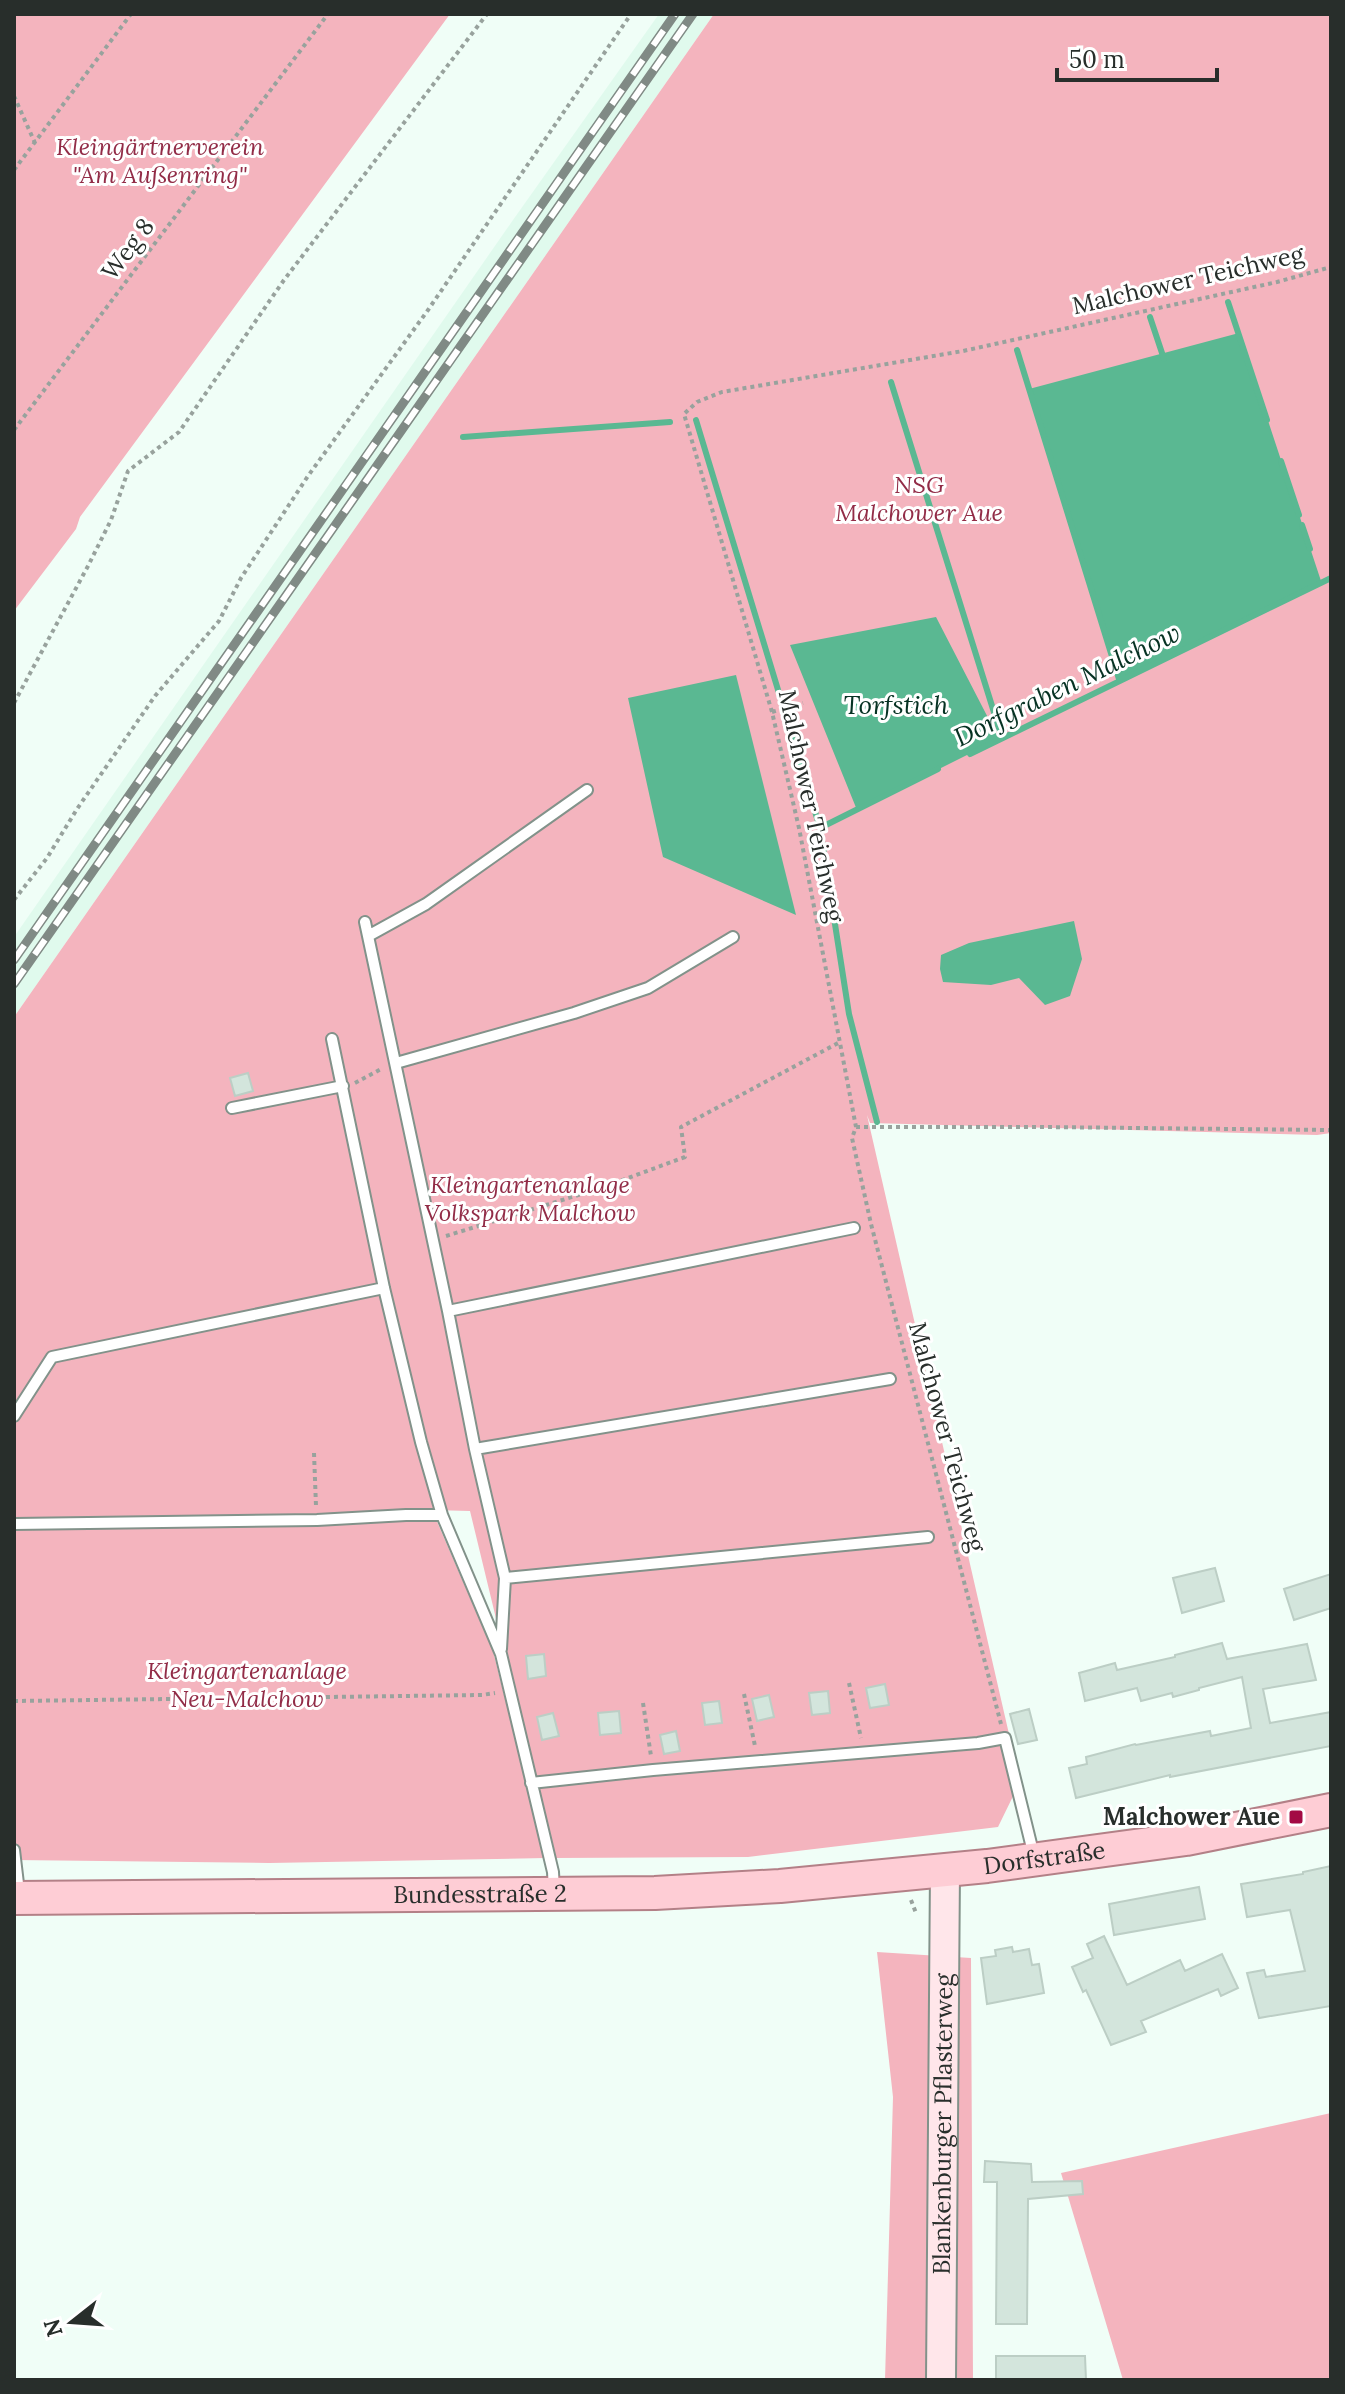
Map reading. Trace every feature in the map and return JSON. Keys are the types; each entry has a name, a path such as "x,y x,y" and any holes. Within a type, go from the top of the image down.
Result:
{"main road":[{"name":"Dorfstraße","path":"945,1870 1186,1839 1331,1810"},
{"name":"Bundesstraße 2","path":"16,1898 655,1893 764,1887 945,1870"},
{"name":"Blankenburger Pflasterweg","path":"941,2380 945,1870"}],"lane":[{"path":"368,936 426,904 587,790"},
{"path":"365,922 475,1449 505,1578 501,1654"},
{"path":"396,1063 574,1013 648,988 733,937"},
{"path":"332,1039 384,1288 421,1442 442,1515 501,1654 553,1872 555,1894"},
{"path":"232,1108 343,1086"},
{"path":"448,1311 854,1228"},
{"path":"14,1416 52,1357 384,1288"},
{"path":"475,1449 890,1379"},
{"path":"14,1524 442,1515"},
{"path":"505,1578 928,1537"},
{"path":"531,1783 978,1743 1005,1738 1034,1859"},
{"path":"14,1850 19,1880 16,1898"}],"path":[{"path":"14,170 131,14"},
{"name":"Weg 8","path":"14,430 328,14"},
{"path":"14,703 111,520 128,471 179,432 284,280 487,14"},
{"path":"14,900 47,858 155,696 219,621 241,578 308,476 428,310 631,14"},
{"path":"14,96 35,143"},
{"name":"Malchower Teichweg","path":"1005,1738 871,1224 852,1138 856,1127 799,828 772,712 684,414 697,402 722,392 963,351 1277,282 1331,267"},
{"path":"772,712 803,703"},
{"path":"432,1240 601,1188 685,1157 681,1127 840,1042"},
{"path":"343,1086 396,1063"},
{"path":"856,1127 1331,1130"},
{"path":"314,1453 317,1520"},
{"path":"849,1683 864,1752"},
{"path":"14,1701 482,1695 509,1690"},
{"path":"744,1694 758,1762"},
{"path":"643,1703 653,1770"}],"shaded area":[{"path":"659,14 714,14 14,1017 14,937"}],"green space":[{"name":"Kleingärtnerverein \"Am Außenring\"","path":"14,14 450,14 14,611"},
{"path":"714,14 1331,14 1331,1133 870,1123 867,1115 1020,1782 998,1827 748,1857 554,1858 470,1511 432,1510 493,1651 545,1858 269,1863 14,1860 14,1017"},
{"path":"877,1952 971,1958 973,2380 885,2380 893,2097"},
{"path":"1331,2113 1331,2380 1123,2380 1061,2173"}],"water":[{"path":"1239,333 1321,581 1120,682 1029,389"},
{"name":"Torfstich","path":"936,617 999,739 857,810 790,645"},
{"path":"736,675 796,915 663,857 628,698"},
{"path":"1074,921 1082,959 1070,996 1045,1005 1019,978 991,985 943,982 941,955 969,943"}],"building":[{"path":"248,1073 253,1091 235,1096 230,1078"},
{"path":"1215,1568 1224,1601 1182,1613 1173,1578"},
{"path":"1331,1574 1331,1608 1294,1620 1284,1589"},
{"path":"1222,1643 1227,1659 1307,1644 1316,1680 1263,1689 1270,1723 1331,1712 1331,1746 1170,1775 1076,1798 1069,1768 1087,1764 1086,1757 1135,1744 1210,1731 1211,1736 1251,1728 1242,1677 1173,1697 1172,1693 1141,1701 1137,1688 1085,1701 1079,1673 1115,1663 1117,1670"},
{"path":"544,1654 546,1676 528,1679 526,1656"},
{"path":"885,1684 889,1705 870,1708 866,1688"},
{"path":"828,1691 830,1713 812,1715 809,1693"},
{"path":"769,1695 774,1717 757,1721 752,1699"},
{"path":"719,1701 722,1723 705,1725 702,1703"},
{"path":"1029,1709 1037,1740 1018,1744 1010,1714"},
{"path":"619,1711 621,1733 600,1735 598,1713"},
{"path":"553,1713 559,1736 542,1740 537,1717"},
{"path":"676,1731 680,1751 664,1754 660,1735"},
{"path":"1331,1866 1331,2006 1259,2018 1247,1973 1264,1970 1266,1977 1305,1971 1290,1910 1247,1917 1241,1884"},
{"path":"1199,1887 1205,1919 1114,1935 1109,1904"},
{"path":"1104,1936 1127,1985 1180,1960 1185,1971 1222,1954 1238,1988 1221,1996 1218,1989 1141,2021 1146,2032 1111,2045 1072,1967 1093,1958 1087,1944"},
{"path":"1012,1947 1013,1952 1029,1949 1032,1965 1039,1964 1044,1993 987,2004 981,1958 996,1956 995,1950"},
{"path":"985,2161 1031,2164 1032,2182 1082,2181 1083,2194 1028,2199 1027,2324 996,2324 997,2182 984,2182"},
{"path":"996,2356 1085,2356 1086,2380 996,2380"}],"waterway":[{"path":"1228,302 1267,420"},
{"path":"1150,317 1164,359"},
{"path":"1017,350 1119,679"},
{"path":"891,382 1002,738"},
{"path":"696,420 820,828 849,1014 877,1122"},
{"name":"Dorfgraben Malchow","path":"463,437 670,422"},
{"path":"1281,461 1299,515"},
{"path":"1302,525 1310,549"},
{"name":"Dorfgraben Malchow","path":"970,754 1331,578"},
{"name":"Dorfgraben Malchow","path":"820,828 938,769"}],"railway":[{"path":"14,960 675,14"},
{"path":"14,984 693,14"}],"place":[{"name":"Malchower Aue","path":"1296,1817"}],"park label":[{"name":"NSG Malchower Aue","path":"919,499"},
{"name":"Kleingartenanlage Volkspark Malchow","path":"530,1199"},
{"name":"Kleingartenanlage Neu-Malchow","path":"247,1685"}]}
